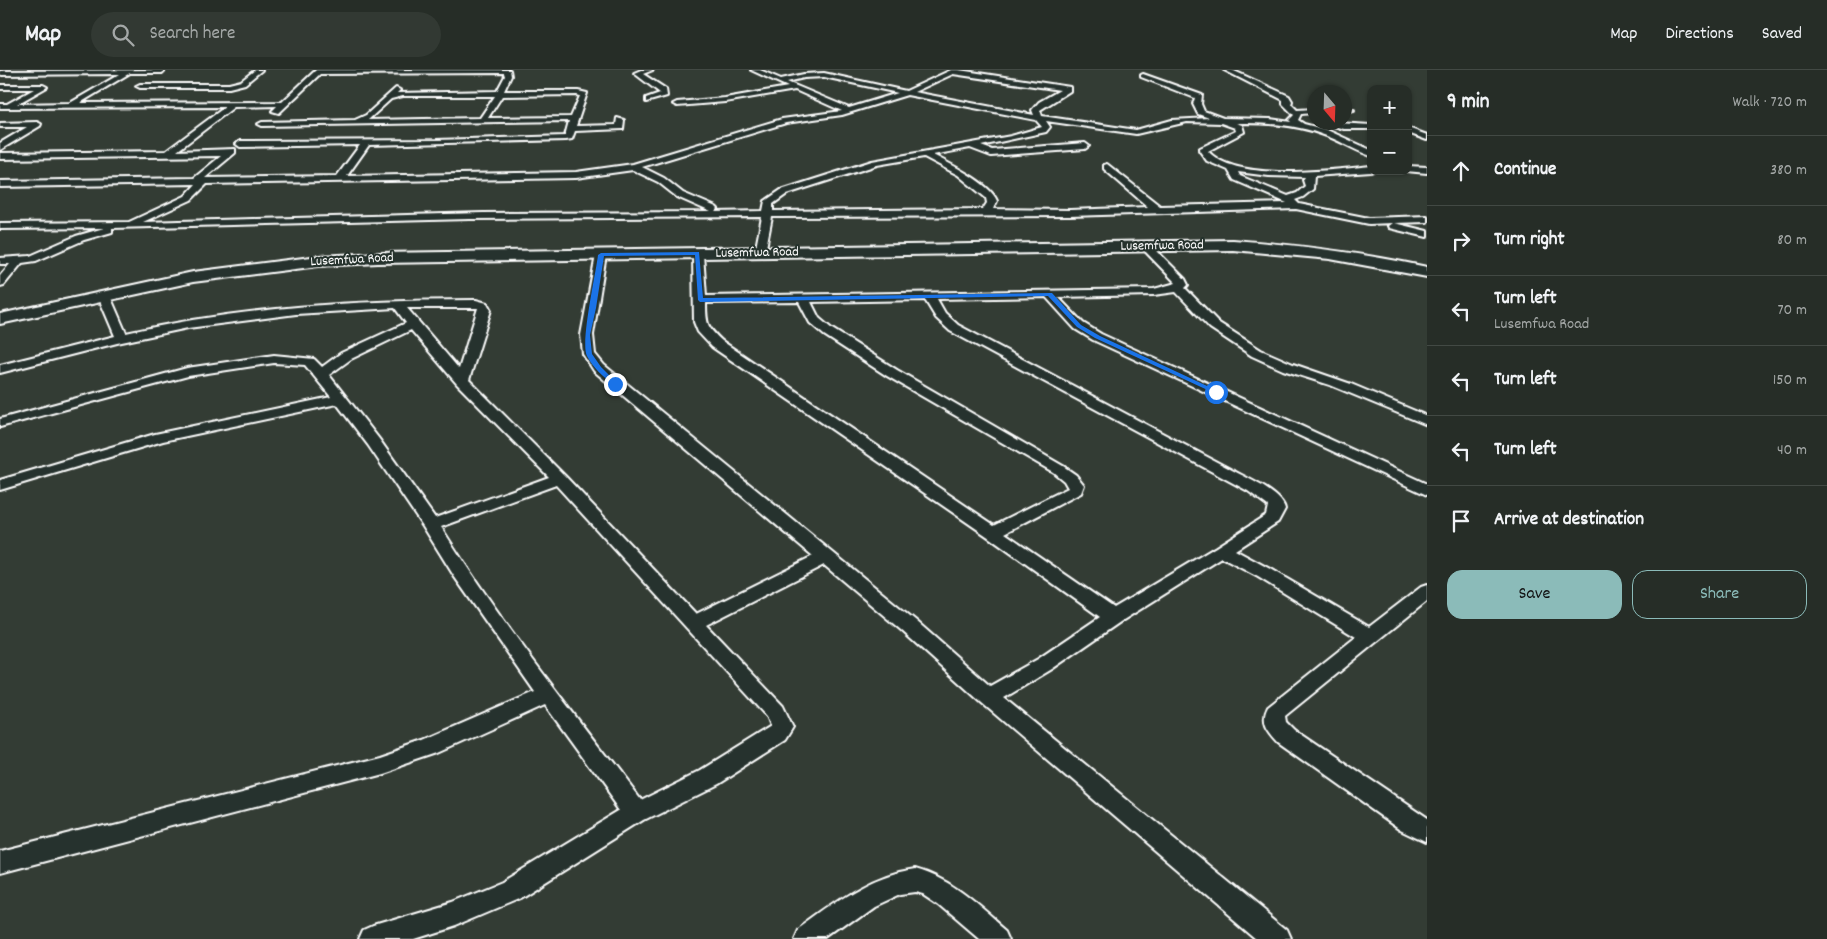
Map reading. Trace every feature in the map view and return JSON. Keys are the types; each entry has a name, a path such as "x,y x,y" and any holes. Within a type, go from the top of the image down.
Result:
{"street":[{"path":"163,70 137,88 229,86 243,83 259,70"},
{"path":"0,72 163,70"},
{"path":"649,100 664,94 663,91 637,73 650,70"},
{"path":"754,70 849,111"},
{"path":"796,70 1039,118 1136,132 1172,122 1201,119 1261,120 1301,126 1335,137 1367,151"},
{"path":"782,81 822,74 832,70"},
{"path":"1228,70 1286,98 1287,104 1297,114 1307,118"},
{"path":"71,106 130,71"},
{"path":"0,261 20,260 44,255 80,238 128,224 180,203 188,198 200,181 229,153 319,71 506,71 507,80 496,101 482,121"},
{"path":"0,184 576,175 634,167 785,121 849,111 907,93 954,71 1068,89 1042,104 1036,110 1046,127 1043,130 875,163 784,192 768,203 767,225 760,253"},
{"path":"352,123 369,117 414,72"},
{"path":"1144,76 1199,97 1197,104 1201,112 1240,127 1240,132 1203,150 1206,156 1231,168 1260,172 1311,174 1367,169"},
{"path":"0,87 43,87 4,106"},
{"path":"677,104 725,100 796,88"},
{"path":"240,144 566,138 569,137 584,95 391,94"},
{"path":"107,105 122,97"},
{"path":"168,154 233,104"},
{"path":"4,106 282,104"},
{"path":"1301,126 1292,120 1297,114 1307,113"},
{"path":"257,129 352,123 574,119"},
{"path":"571,129 616,128 620,127 620,120"},
{"path":"0,125 37,124 0,147"},
{"path":"1352,127 1367,128"},
{"path":"1412,132 1427,138"},
{"path":"339,180 366,143"},
{"path":"970,145 991,153 1085,146"},
{"path":"0,156 229,153"},
{"path":"925,154 961,173 987,193 993,202 986,212"},
{"path":"634,167 661,180 680,195 722,213"},
{"path":"1107,167 1157,210"},
{"path":"1231,168 1238,178 1249,185 1292,203 1427,234"},
{"path":"1412,169 1427,170"},
{"path":"1412,170 1427,174"},
{"path":"0,226 210,224 722,213 986,212 1070,214 1292,203 1310,187 1308,180 1311,174"},
{"path":"1368,221 1427,219"},
{"name":"Lusemfwa Road","path":"0,319 193,277 318,261 378,258 1233,245 1286,249 1348,257 1427,272"},
{"path":"1147,246 1181,281 1182,284 1179,288"},
{"path":"698,254 700,322 702,329 717,344 993,532 1113,617"},
{"path":"601,255 594,308 587,335 589,354 599,368 908,625 989,697 1278,939"},
{"path":"0,283 20,260"},
{"path":"700,300 1154,292 1179,288"},
{"path":"1179,288 1189,302 1207,320 1232,340 1250,350 1289,367 1334,381 1427,421"},
{"path":"1050,294 1079,326 1098,337 1427,490"},
{"path":"104,296 122,337"},
{"path":"929,296 940,315 954,328 1225,472 1254,488 1276,504 1272,518 1222,551 1113,617 1045,664 989,697"},
{"path":"802,298 814,320 828,332 892,373 1058,469 1076,485 1075,490 1066,496 993,532"},
{"path":"373,939 454,914 511,890 636,813 708,777 777,734 782,727 776,712 559,479 462,381 412,325 398,304"},
{"path":"0,369 122,337 187,324 269,312 398,304 476,304 484,306 485,310 462,381"},
{"path":"321,374 346,356 412,325"},
{"path":"0,423 187,372 274,359 310,362 374,442 431,525 460,572 636,813"},
{"path":"0,485 160,437 340,399"},
{"path":"431,525 559,479"},
{"path":"1222,551 1264,573 1369,636"},
{"path":"693,623 825,557"},
{"path":"1427,591 1275,713 1275,725 1302,747 1410,823 1427,832"},
{"path":"0,862 380,764 432,747 548,695"},
{"path":"807,939 874,892 904,882 927,883 962,908 998,939"}],"route":[{"path":"615,384 599,368 589,354 587,335 594,308 601,255 698,254 700,300 1050,294 1079,326 1131,353 1216,392"}]}
